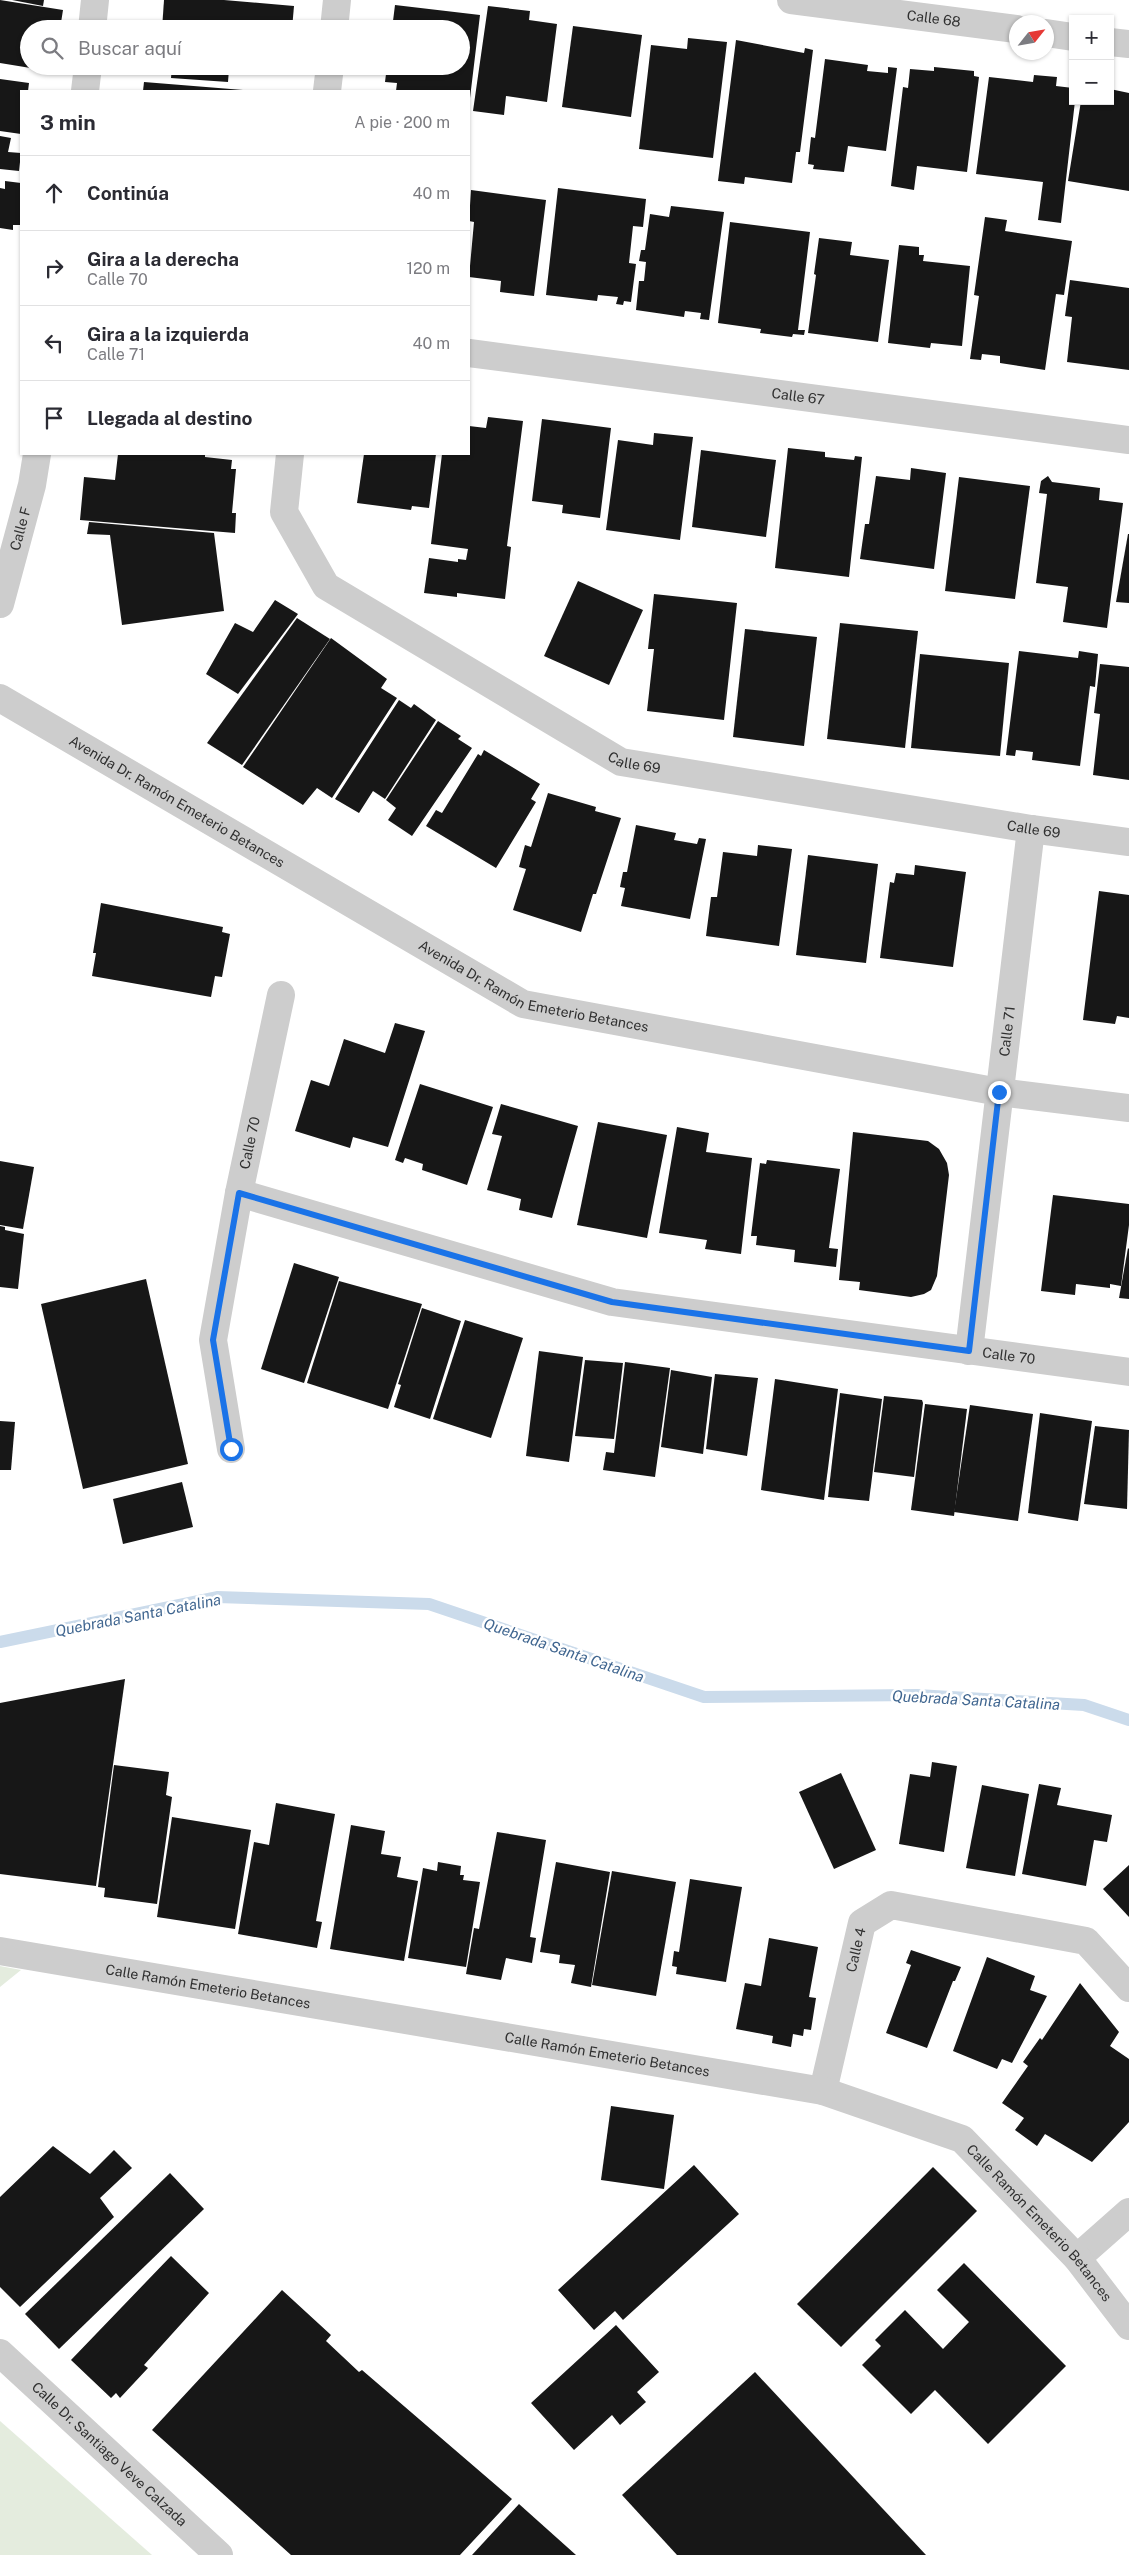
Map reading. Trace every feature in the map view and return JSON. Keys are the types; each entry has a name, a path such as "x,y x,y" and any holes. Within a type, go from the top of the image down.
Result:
{"street":[{"path":"93,20 95,0"},
{"path":"335,20 337,0"},
{"name":"Calle 68","path":"791,0 1009,29"},
{"path":"1054,34 1069,36"},
{"path":"1114,42 1129,44"},
{"path":"85,90 87,75"},
{"path":"327,90 329,75"},
{"name":"Calle 67","path":"470,353 1129,440"},
{"name":"Calle F","path":"0,604 32,486 37,455"},
{"name":"Calle 69","path":"290,455 284,512 326,586 621,762 1031,829 1129,842"},
{"name":"Avenida Dr. Ramón Emeterio Betances","path":"0,698 523,1004 999,1092 1129,1108"},
{"name":"Calle 71","path":"969,1351 1031,829"},
{"name":"Calle 70","path":"280,995 239,1193 612,1302 1129,1372"},
{"path":"231,1449 213,1340 239,1193"},
{"name":"Calle 4","path":"823,2091 862,1923 891,1905 1086,1941 1129,1988"},
{"name":"Calle Ramón Emeterio Betances","path":"0,1951 823,2091 962,2139 1077,2258 1129,2326"},
{"path":"1077,2258 1129,2212"},
{"name":"Calle Dr. Santiago Veve Calzada","path":"0,2353 219,2555"}],"shaded area":[{"path":"0,1966 21,1970 0,1987"},
{"path":"0,2421 152,2555 0,2555"}],"building":[{"path":"0,0 63,10 61,20 20,20 20,66 0,63"},
{"path":"12,0 44,0 43,6"},
{"path":"164,0 224,0 294,6 293,20 163,20"},
{"path":"395,5 480,15 470,98 470,90 396,90 397,83 385,82 386,75 470,75 470,20 393,20"},
{"path":"488,6 530,11 529,20 557,24 547,102 506,96 504,115 473,111"},
{"path":"573,26 642,35 631,117 562,107"},
{"path":"688,38 727,42 713,158 639,149 651,45 687,49"},
{"path":"736,40 804,53 805,48 813,50 800,152 796,152 792,183 745,177 744,184 718,181"},
{"path":"825,59 868,65 867,71 888,73 888,67 897,68 886,151 848,146 844,172 813,169 814,165 808,164 811,137 815,138"},
{"path":"934,67 974,71 974,76 979,77 967,172 917,166 914,190 891,186 903,87 908,88 910,69 934,71"},
{"path":"171,75 229,75 228,82 171,78"},
{"path":"1034,75 1057,77 1056,86 1069,88 1069,105 1075,105 1061,223 1038,220 1043,182 976,174 989,77 1033,82"},
{"path":"0,79 29,83 28,90 20,90 20,134 0,131"},
{"path":"144,82 243,90 143,90"},
{"path":"1114,90 1129,93 1129,191 1068,181 1080,105 1114,105"},
{"path":"0,136 11,138 8,152 20,153 20,162 19,171 0,169"},
{"path":"5,181 20,183 20,225 13,225 13,230 0,228 0,188 5,189"},
{"path":"558,188 646,199 643,227 633,226 629,263 636,264 631,302 624,301 623,305 616,304 618,297 598,295 597,301 546,295"},
{"path":"471,190 546,200 534,296 500,292 501,281 470,277 474,222 470,221"},
{"path":"671,206 724,212 709,320 700,319 701,313 685,311 684,317 636,310 639,281 644,281 646,262 639,261 641,250 645,250 650,214 669,217"},
{"path":"985,217 1007,220 1005,231 1072,241 1064,295 1056,294 1045,370 1000,363 1000,356 982,354 981,360 970,359 979,296 974,295"},
{"path":"730,222 810,232 798,330 805,330 804,335 793,334 792,337 760,333 761,329 718,323"},
{"path":"819,238 852,242 850,255 889,260 878,342 808,333"},
{"path":"899,245 919,247 919,255 924,255 923,261 970,266 962,346 931,343 930,348 888,343"},
{"path":"1070,280 1129,288 1129,370 1067,362 1072,317 1065,316"},
{"path":"488,417 523,421 507,546 511,547 505,599 457,593 457,597 424,593 429,558 458,562 458,559 466,560 468,549 431,544 442,455 470,455 470,426 486,428"},
{"path":"542,419 611,428 600,518 562,513 563,505 532,501"},
{"path":"654,433 693,437 680,540 606,530 618,440 653,445"},
{"path":"788,448 825,452 825,457 854,460 855,456 862,457 849,577 775,568"},
{"path":"701,450 776,460 766,537 692,527"},
{"path":"118,455 205,455 205,457 232,460 231,469 236,469 232,513 236,513 235,533 80,520 84,477 115,480"},
{"path":"364,455 436,455 429,508 412,506 411,510 357,503"},
{"path":"911,468 946,473 934,569 860,559 865,524 869,524 876,476 910,480"},
{"path":"1048,476 1052,482 1100,488 1099,500 1123,503 1107,628 1063,622 1068,587 1036,583 1047,494 1039,493 1041,481"},
{"path":"959,477 1030,486 1015,599 945,591"},
{"path":"89,522 214,533 224,611 122,625 110,535 87,534"},
{"path":"1128,534 1129,603 1116,602"},
{"path":"578,581 643,610 609,685 544,656"},
{"path":"654,594 737,603 724,720 647,711 654,649 648,649"},
{"path":"275,600 298,614 238,694 206,674 235,623 253,632"},
{"path":"297,618 330,639 242,765 207,743"},
{"path":"840,623 918,631 905,748 827,739"},
{"path":"745,629 817,637 804,746 733,737"},
{"path":"331,638 387,679 381,688 397,698 332,798 317,788 303,805 243,767"},
{"path":"1019,651 1078,658 1079,651 1098,654 1095,687 1090,686 1080,766 1032,760 1033,752 1016,750 1015,756 1006,755"},
{"path":"920,654 1009,663 1000,756 911,748"},
{"path":"1100,664 1129,667 1129,780 1093,775 1100,714 1094,713"},
{"path":"399,700 411,708 414,704 436,720 385,799 373,791 359,813 335,799"},
{"path":"438,721 461,736 458,739 472,748 412,836 388,820 396,808 386,800"},
{"path":"484,750 540,784 531,799 536,802 496,868 426,826 436,810 442,813 478,754 481,756"},
{"path":"548,793 596,807 595,811 621,818 596,894 593,894 581,932 513,910 526,869 519,867 525,845 531,847"},
{"path":"636,825 676,833 674,840 697,844 699,838 706,839 690,919 621,906 625,888 620,887 623,872 627,872"},
{"path":"758,845 792,849 779,946 706,936 711,897 717,897 723,852 757,856"},
{"path":"808,855 878,864 866,963 796,955"},
{"path":"915,865 966,872 953,967 880,958 890,882 894,883 896,873 914,875"},
{"path":"1099,891 1129,895 1129,1018 1117,1016 1115,1024 1083,1020"},
{"path":"101,903 223,927 222,932 230,934 222,977 215,976 211,997 92,976 96,953 93,953"},
{"path":"395,1023 425,1031 388,1147 353,1137 350,1148 295,1131 311,1080 329,1086 344,1039 385,1053"},
{"path":"420,1084 493,1107 467,1185 422,1170 423,1164 405,1158 403,1163 395,1160"},
{"path":"501,1104 578,1126 552,1218 519,1210 521,1199 487,1190 502,1136 492,1134"},
{"path":"598,1122 667,1135 647,1238 577,1225"},
{"path":"677,1127 709,1133 706,1152 752,1158 741,1254 705,1249 707,1240 659,1233"},
{"path":"853,1132 928,1141 939,1149 947,1163 949,1175 937,1276 931,1290 924,1294 911,1297 859,1290 860,1282 839,1280"},
{"path":"767,1160 840,1169 829,1248 838,1249 836,1267 794,1262 795,1250 756,1245 757,1236 751,1236 760,1163 766,1164"},
{"path":"0,1161 34,1167 23,1229 0,1225"},
{"path":"1053,1195 1129,1204 1129,1225 1121,1286 1110,1284 1110,1288 1076,1284 1075,1295 1041,1291"},
{"path":"0,1226 5,1227 5,1230 24,1234 18,1289 0,1287"},
{"path":"1129,1249 1129,1299 1119,1298"},
{"path":"294,1263 339,1277 304,1383 261,1369"},
{"path":"146,1279 188,1464 83,1489 41,1304"},
{"path":"339,1281 422,1304 388,1409 307,1383"},
{"path":"422,1308 461,1321 430,1419 394,1407 401,1385 398,1384"},
{"path":"465,1320 523,1338 491,1438 433,1419"},
{"path":"539,1351 583,1357 569,1462 526,1456"},
{"path":"585,1360 623,1363 614,1439 575,1436"},
{"path":"625,1362 670,1368 655,1477 603,1470 606,1452 614,1453"},
{"path":"671,1370 712,1377 703,1454 661,1447"},
{"path":"715,1374 758,1378 747,1456 706,1449"},
{"path":"775,1379 838,1389 824,1500 761,1490"},
{"path":"840,1393 882,1399 869,1501 828,1497"},
{"path":"884,1396 922,1400 914,1477 874,1472"},
{"path":"925,1404 967,1409 954,1516 911,1510"},
{"path":"970,1405 1033,1414 1018,1521 954,1512"},
{"path":"1040,1413 1092,1421 1078,1521 1028,1513"},
{"path":"0,1421 15,1422 11,1470 0,1470"},
{"path":"1095,1426 1129,1430 1127,1509 1084,1504"},
{"path":"182,1482 193,1527 123,1544 113,1499"},
{"path":"125,1679 96,1886 0,1874 0,1703"},
{"path":"932,1762 957,1766 944,1852 899,1844 910,1774 930,1777"},
{"path":"114,1765 169,1772 166,1795 172,1797 157,1904 104,1897 105,1888 98,1887"},
{"path":"841,1773 876,1850 834,1869 799,1792"},
{"path":"1039,1784 1061,1788 1057,1805 1112,1815 1107,1842 1094,1840 1086,1886 1022,1874"},
{"path":"982,1785 1029,1794 1015,1876 966,1868"},
{"path":"276,1803 335,1814 316,1921 322,1922 317,1948 238,1934 254,1842 269,1845"},
{"path":"172,1817 251,1830 235,1929 157,1917"},
{"path":"351,1825 385,1831 381,1854 401,1857 397,1877 418,1881 404,1961 330,1949"},
{"path":"497,1832 546,1840 530,1937 536,1938 532,1963 506,1958 501,1980 466,1974 474,1928 479,1929"},
{"path":"438,1862 461,1866 460,1875 464,1875 463,1880 480,1882 466,1967 408,1958 423,1868 437,1871"},
{"path":"556,1862 610,1872 591,1987 571,1983 575,1965 559,1963 560,1955 540,1952"},
{"path":"1129,1865 1129,1917 1103,1889"},
{"path":"612,1871 676,1882 656,1996 592,1985"},
{"path":"690,1879 742,1887 726,1982 676,1974 677,1967 672,1966 674,1951 679,1952"},
{"path":"769,1938 818,1947 809,1997 816,1998 811,2030 804,2029 803,2036 793,2034 791,2047 772,2043 773,2036 736,2029 745,1983 761,1986"},
{"path":"911,1950 961,1967 955,1981 953,1981 927,2048 886,2033 911,1965 906,1963"},
{"path":"987,1957 1035,1976 1030,1990 1047,1996 1012,2063 1002,2059 997,2069 953,2051"},
{"path":"1080,1983 1119,2032 1110,2046 1129,2059 1129,2122 1092,2162 1045,2134 1037,2146 1015,2130 1024,2118 1002,2103 1028,2066 1023,2062 1040,2038 1042,2040"},
{"path":"611,2106 674,2115 664,2189 601,2180"},
{"path":"53,2146 90,2174 114,2150 132,2168 100,2198 114,2217 20,2307 0,2287 0,2197"},
{"path":"694,2165 739,2214 623,2320 615,2311 594,2330 558,2290"},
{"path":"933,2167 977,2211 841,2347 797,2304"},
{"path":"170,2173 204,2209 59,2349 25,2314"},
{"path":"171,2256 209,2293 144,2365 148,2368 120,2398 116,2393 111,2398 71,2360"},
{"path":"964,2263 1066,2366 988,2444 935,2390 911,2414 862,2365 881,2346 875,2340 905,2310 943,2349 969,2322 937,2290"},
{"path":"282,2290 331,2335 326,2341 359,2372 362,2370 512,2499 460,2555 291,2555 152,2430"},
{"path":"616,2325 659,2372 637,2392 646,2402 620,2425 612,2415 574,2450 531,2403"},
{"path":"755,2372 926,2555 677,2555 622,2495"},
{"path":"519,2504 576,2555 472,2555"}],"waterway":[{"name":"Quebrada Santa Catalina","path":"0,1642 217,1597 429,1604 704,1697 917,1695 1084,1705 1129,1720"}],"route":[{"path":"231,1449 213,1340 239,1193 612,1302 969,1351 999,1092"}]}
